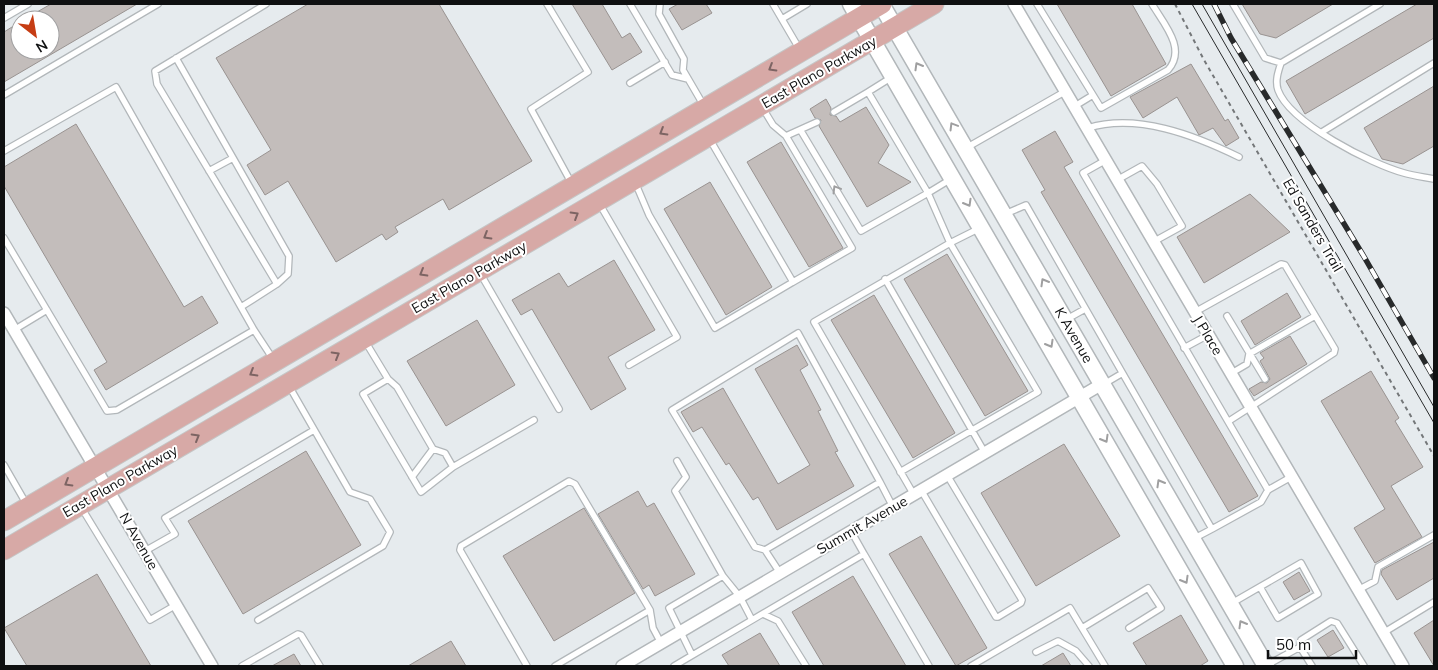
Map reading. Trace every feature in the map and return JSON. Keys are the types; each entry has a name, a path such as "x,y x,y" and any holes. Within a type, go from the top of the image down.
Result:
{"main road":[{"name":"East Plano Parkway","path":"4,522 801,51 855,10 882,4"},
{"name":"K Avenue","path":"882,4 1006,214 1065,320 1266,666"},
{"name":"East Plano Parkway","path":"4,550 934,4"},
{"name":"K Avenue","path":"855,10 1235,666"},
{"path":"705,108 708,136"},
{"path":"573,186 598,201"},
{"path":"982,227 1006,214"},
{"path":"465,249 479,272"},
{"path":"274,361 288,384"}],"street":[{"name":"J Place","path":"1014,4 1403,666"},
{"name":"N Avenue","path":"4,313 212,666"},
{"name":"Summit Avenue","path":"622,666 1102,384"}],"lane":[{"path":"4,18 28,4"},
{"path":"4,94 158,4"},
{"path":"266,4 155,71 157,84 277,284"},
{"path":"548,4 588,72 531,109 573,186"},
{"path":"630,4 672,75 688,79"},
{"path":"660,4 659,14 684,59 683,70 705,108"},
{"path":"773,4 801,51"},
{"path":"782,19 807,4"},
{"path":"1036,4 1101,108 1168,70 1174,63 1177,55 1175,45 1152,4"},
{"path":"1233,4 1264,58 1281,63"},
{"path":"1380,4 1281,63 1276,79 1278,90 1289,108 1359,156 1404,173 1434,179"},
{"path":"176,58 289,256 288,274 277,284 242,307"},
{"path":"630,83 665,62"},
{"path":"1322,132 1434,63"},
{"path":"834,112 894,76"},
{"path":"4,151 116,87 254,330 274,361"},
{"path":"966,148 1066,91"},
{"path":"868,92 928,193 950,243 1038,392 900,472"},
{"path":"1074,106 1094,95"},
{"path":"634,180 650,215 715,328 852,248 786,136 773,124 762,106"},
{"path":"786,136 801,131 817,122"},
{"path":"1088,128 1108,122 1148,125 1215,145 1239,157"},
{"path":"801,131 861,231 953,178"},
{"path":"708,136 793,282"},
{"path":"209,171 233,158"},
{"path":"1106,160 1083,173 1268,490"},
{"path":"1117,180 1142,166 1162,193 1182,226 1153,242"},
{"path":"598,201 677,337 629,365"},
{"path":"1006,214 1026,205 1121,374 1212,529"},
{"path":"947,475 1022,600 1021,603 998,617 996,617 918,493 900,472 814,322 950,243 982,227"},
{"path":"4,238 108,411 117,410 254,330"},
{"path":"1194,313 1281,264 1285,265 1335,349 1334,353 1271,389 1228,421"},
{"path":"479,272 559,409"},
{"path":"885,280 986,452"},
{"path":"1065,320 1085,309"},
{"path":"14,330 47,310"},
{"path":"1227,316 1265,379"},
{"path":"1230,374 1247,364 1249,354 1315,316"},
{"path":"780,573 766,550 755,547 672,410 765,352 798,333 893,507"},
{"path":"1184,348 1208,335"},
{"path":"364,339 388,379 397,387 433,449 445,453 453,467"},
{"path":"1102,384 1121,374"},
{"path":"388,379 363,394 421,492 435,483 453,467 534,420"},
{"path":"258,620 383,546 390,532 370,499 350,492 288,384"},
{"path":"145,551 174,534 166,518 314,430"},
{"path":"412,477 433,449"},
{"path":"677,461 686,477 675,491 723,576 740,597 752,620"},
{"path":"4,469 28,507"},
{"path":"1193,539 1261,502 1268,490 1291,477"},
{"path":"527,666 460,550 461,546 569,482 575,484 650,610 653,628 661,643"},
{"path":"766,550 880,482"},
{"path":"80,504 150,620 176,605"},
{"path":"852,531 928,666"},
{"path":"1358,590 1374,581 1378,568 1434,534"},
{"path":"674,666 864,554"},
{"path":"1230,604 1301,563 1318,594 1278,618 1260,587"},
{"path":"692,655 679,632 669,608 723,576"},
{"path":"1082,628 1148,588 1161,608 1129,628"},
{"path":"1383,633 1434,602"},
{"path":"971,666 1070,608 1105,666"},
{"path":"555,666 650,610"},
{"path":"763,614 778,621 806,666"},
{"path":"1312,666 1300,647 1301,640 1331,621 1337,623 1364,666"},
{"path":"242,666 298,634 301,635 320,666"},
{"path":"1036,652 1058,641 1076,651 1089,666"},
{"path":"1266,666 1300,647"}],"path":[{"name":"Ed Sanders Trail","path":"1175,4 1204,60 1434,456"}],"building":[{"path":"51,4 137,4 60,49 60,10 40,10"},
{"path":"308,4 439,4 532,161 449,210 443,199 395,227 398,232 386,240 382,234 336,262 288,181 265,195 247,165 271,150 216,58"},
{"path":"572,4 602,4 622,38 630,33 642,52 612,70"},
{"path":"678,4 706,4 712,13 682,30 669,9"},
{"path":"1057,4 1132,4 1166,64 1111,96"},
{"path":"1242,4 1333,4 1276,38 1260,34"},
{"path":"1417,4 1434,4 1434,38 1305,114 1286,81"},
{"path":"10,28 10,60 42,60 4,82 4,32"},
{"path":"1191,64 1225,121 1228,119 1239,138 1226,146 1213,128 1199,135 1177,97 1143,118 1130,97"},
{"path":"1434,86 1434,146 1403,164 1382,159 1364,128"},
{"path":"826,99 831,108 830,115 836,116 840,122 866,107 889,145 878,163 911,182 867,207 819,126 821,120 815,118 810,109"},
{"path":"76,124 184,307 202,296 218,323 106,390 94,370 107,362 4,186 4,167"},
{"path":"1055,131 1073,162 1064,167 1258,496 1229,512 1041,192 1045,190 1022,150"},
{"path":"781,142 843,248 809,267 747,162"},
{"path":"710,182 772,287 726,315 664,209"},
{"path":"1250,194 1290,232 1204,283 1177,237"},
{"path":"947,254 1028,391 985,416 904,279"},
{"path":"614,260 655,330 608,357 626,389 591,410 532,309 521,315 512,300 559,273 568,287"},
{"path":"1287,293 1301,317 1255,345 1241,321"},
{"path":"874,295 955,433 913,458 831,320"},
{"path":"477,320 515,385 446,426 407,361"},
{"path":"1290,336 1307,364 1254,396 1249,389 1261,382 1267,383 1270,379 1260,361 1264,358 1260,353"},
{"path":"797,345 808,365 800,370 821,410 818,411 838,451 835,452 854,486 777,530 758,497 753,500 729,463 726,465 702,427 693,432 681,412 723,388 778,484 810,465 755,369"},
{"path":"1371,371 1399,418 1395,421 1423,467 1391,486 1422,537 1375,563 1354,528 1385,509 1321,401"},
{"path":"1064,444 1120,536 1036,586 981,493"},
{"path":"306,451 361,545 243,614 188,521"},
{"path":"638,491 647,507 654,503 695,574 655,596 649,585 643,589 598,514"},
{"path":"584,508 635,593 554,641 503,556"},
{"path":"921,536 987,648 956,666 889,554"},
{"path":"1434,542 1434,578 1397,600 1381,574 1382,570"},
{"path":"1299,572 1310,591 1294,600 1283,582"},
{"path":"97,574 151,666 27,666 4,628"},
{"path":"853,576 906,666 824,666 792,612"},
{"path":"1181,615 1208,661 1200,666 1147,666 1133,643"},
{"path":"1434,620 1434,666 1414,633"},
{"path":"1333,630 1344,648 1328,657 1317,640"},
{"path":"760,633 780,666 729,666 722,655"},
{"path":"451,641 466,666 408,666"},
{"path":"1063,653 1071,666 1041,666"},
{"path":"294,654 301,666 272,666"}],"tram line":[{"path":"1192,4 1434,423"},
{"path":"1202,4 1434,407"}],"railway":[{"path":"1214,4 1231,38 1363,255 1434,378"}]}
